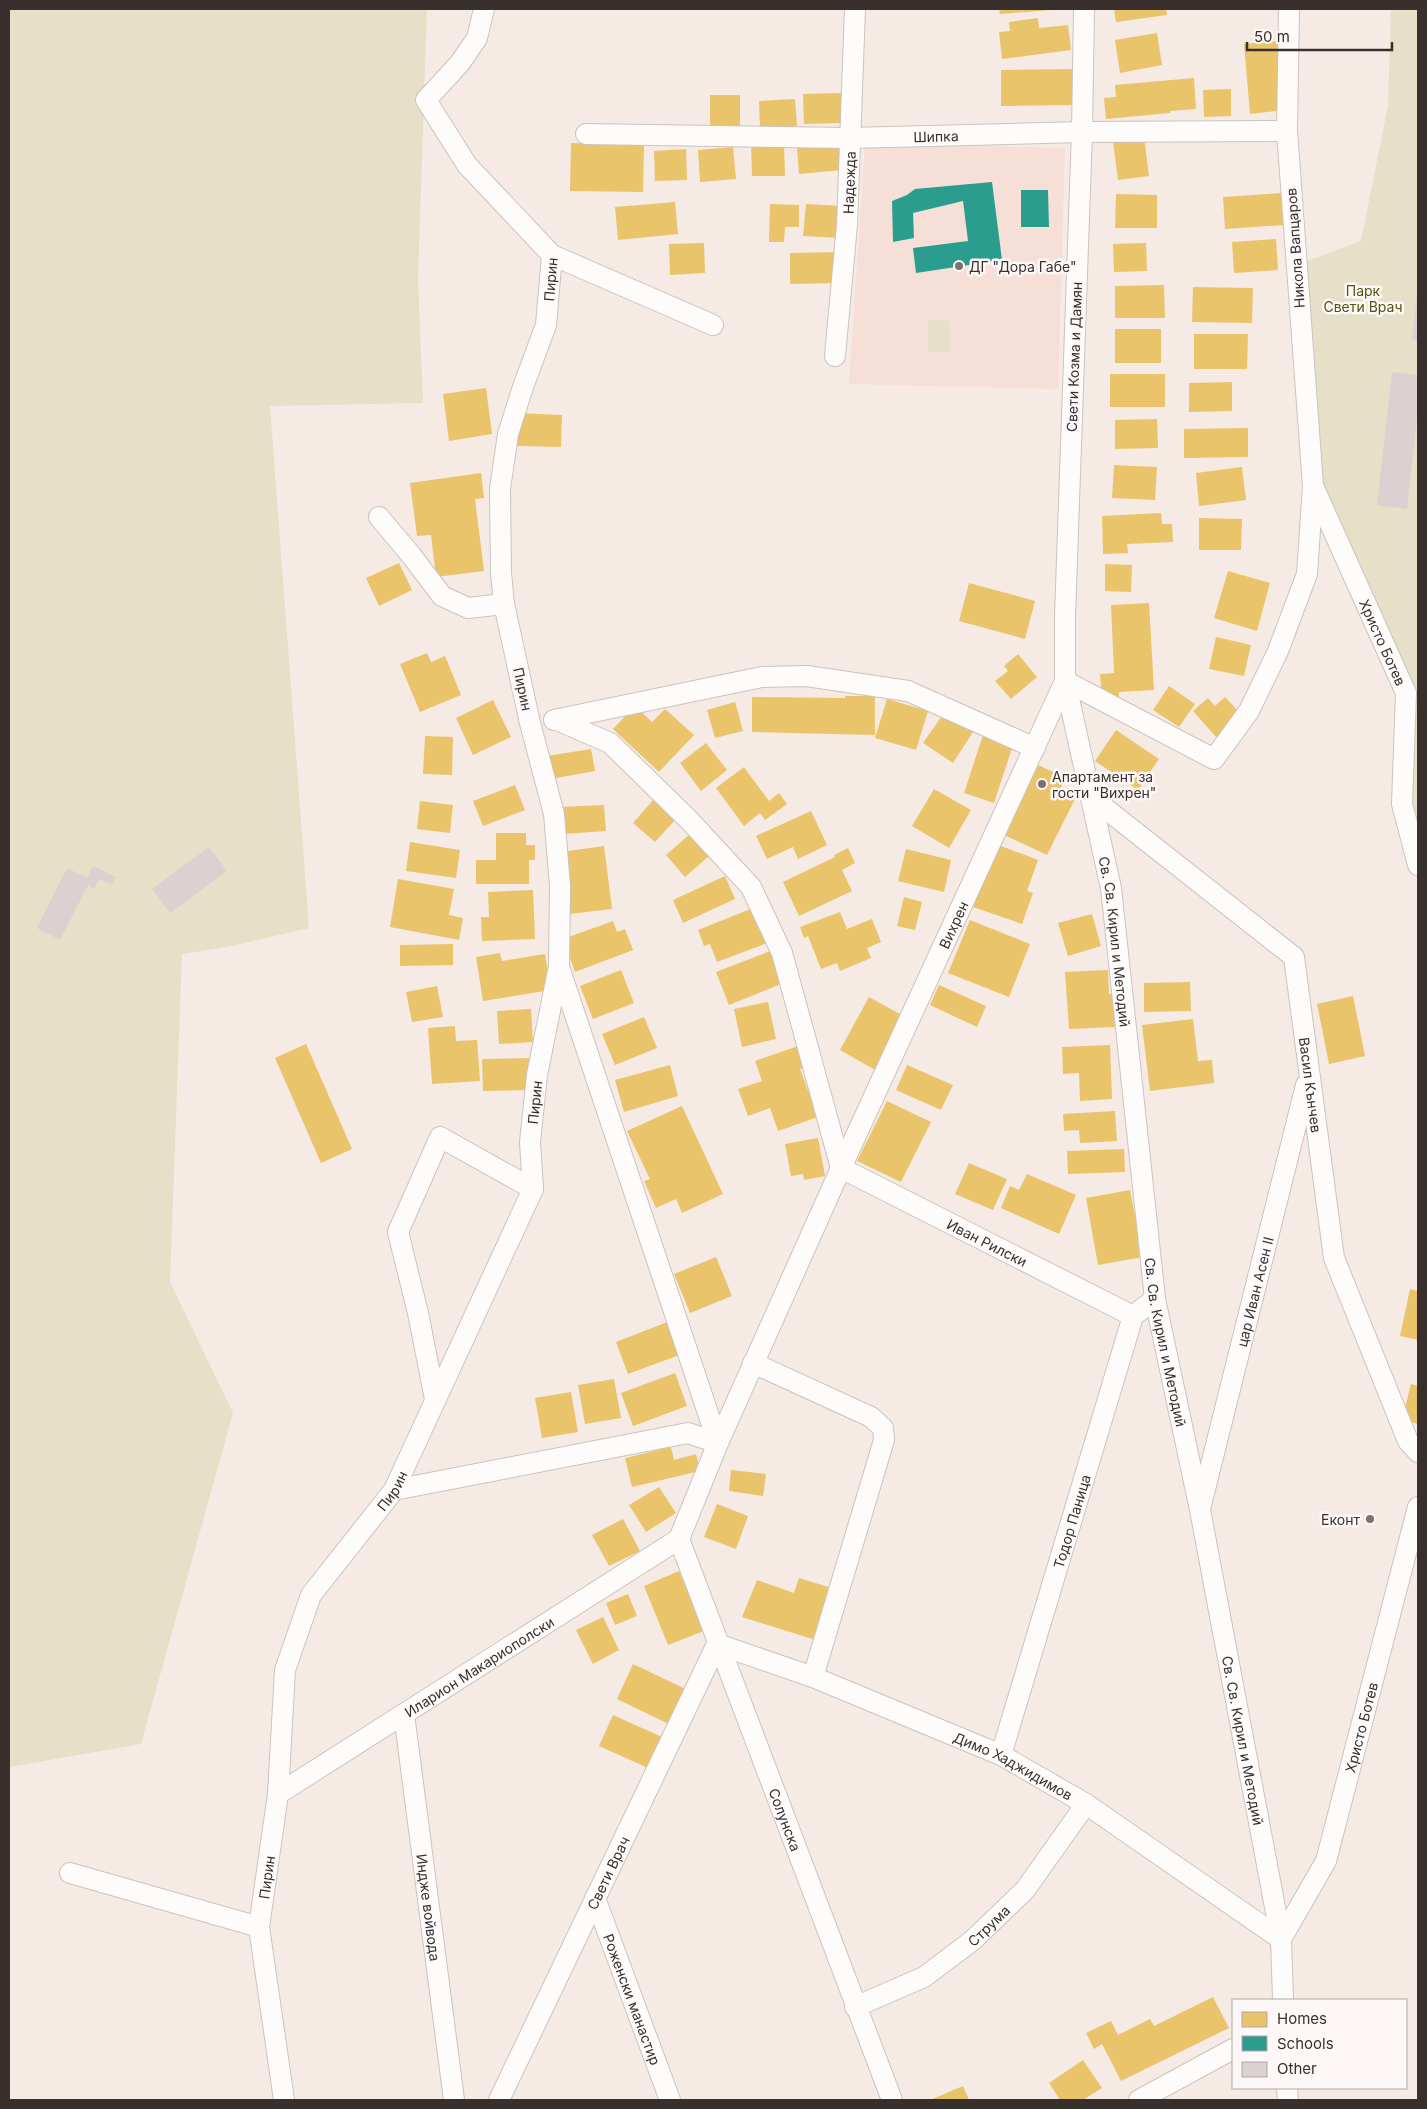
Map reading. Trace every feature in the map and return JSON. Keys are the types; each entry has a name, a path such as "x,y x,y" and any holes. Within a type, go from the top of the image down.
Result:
{"street":[{"name":"Пирин","path":"284,2100 259,1927 278,1794 286,1670 311,1594 394,1490 533,1189 530,1142 537,1075 559,966 560,886 554,814 530,723 504,604 501,573 500,489 508,434 546,325 552,255 466,165 426,100 460,63 477,38 484,9"},
{"name":"Надежда","path":"836,356 847,225 856,9"},
{"name":"Свети Козма и Дамян","path":"1065,681 1065,616 1082,132 1084,9"},
{"name":"Никола Вапцаров","path":"1289,9 1287,131 1313,486"},
{"name":"Шипка","path":"586,134 850,138 1082,132 1287,131"},
{"path":"552,255 714,325"},
{"path":"1065,681 1214,759 1249,711 1278,652 1304,583 1307,574 1313,486"},
{"name":"Христо Ботев","path":"1313,486 1406,693 1402,804 1418,865"},
{"path":"379,517 442,596 468,608 504,604"},
{"path":"530,723 557,720 762,677 807,676 908,691 1035,748"},
{"name":"Вихрен","path":"678,1539 753,1362 1065,681"},
{"name":"Св. Св. Кирил и Методий","path":"1065,681 1111,888 1155,1299 1200,1510 1281,1939 1283,1999"},
{"path":"557,720 610,743 689,820 751,887 782,953 841,1168"},
{"name":"Васил Кънчев","path":"1092,798 1294,957 1334,1258 1408,1441 1418,1452"},
{"path":"559,966 718,1443"},
{"name":"цар Иван Асен II","path":"1200,1510 1309,1073"},
{"path":"435,1399 418,1312 398,1232 440,1138 533,1189"},
{"name":"Иван Рилски","path":"841,1168 1133,1316"},
{"path":"1133,1316 1155,1299"},
{"name":"Тодор Паница","path":"1001,1754 1133,1316"},
{"path":"753,1362 871,1417 883,1428 884,1440 813,1676"},
{"path":"394,1490 688,1433 718,1443"},
{"name":"Христо Ботев","path":"1281,1939 1326,1862 1418,1507"},
{"name":"Солунска","path":"678,1539 892,2100"},
{"name":"Иларион Макариополски","path":"278,1794 678,1539"},
{"name":"Димо Хаджидимов","path":"717,1644 813,1676 1001,1754 1086,1804 1281,1939"},
{"name":"Свети Врач","path":"499,2100 717,1644"},
{"name":"Индже войвода","path":"404,1714 454,2100"},
{"name":"Струма","path":"855,2007 924,1977 973,1940 1025,1890 1086,1804"},
{"path":"70,1873 259,1927"},
{"name":"Роженски манастир","path":"595,1898 670,2100"},
{"path":"1139,2100 1232,2050"}],"shaded area":[{"name":"ДГ \"Дора Габе\"","path":"865,143 1065,148 1058,389 849,384"}],"green space":[{"path":"9,9 427,9 418,278 423,403 270,406 309,928 227,947 182,954 170,1282 233,1413 141,1744 9,1767"},
{"name":"Парк Свети Врач","path":"1391,9 1418,9 1418,864 1405,812 1410,690 1317,478 1307,261 1361,241 1388,106"},
{"path":"928,320 949,320 950,352 928,352"}],"building: Homes":[{"path":"999,9 1051,9 1051,10 1000,14"},
{"path":"1114,9 1166,9 1167,15 1116,22"},
{"path":"1038,18 1039,28 1068,25 1071,50 1002,59 999,32 1010,31 1009,22"},
{"path":"1157,33 1162,65 1120,73 1115,40"},
{"path":"1277,41 1284,110 1250,114 1244,44"},
{"path":"1074,69 1074,105 1001,106 1001,70"},
{"path":"1194,78 1196,109 1106,119 1104,98 1116,97 1115,85"},
{"path":"1231,89 1231,116 1204,117 1203,90"},
{"path":"841,93 842,123 804,124 803,94"},
{"path":"710,95 740,95 740,126 710,125"},
{"path":"795,99 797,126 760,128 759,101"},
{"path":"1144,137 1149,176 1118,180 1113,142"},
{"path":"571,143 644,145 643,192 570,191"},
{"path":"784,143 785,176 752,176 751,144"},
{"path":"840,143 843,170 799,174 797,147"},
{"path":"733,147 736,179 700,182 698,150"},
{"path":"686,149 687,180 655,181 654,151"},
{"path":"1283,193 1285,225 1225,229 1223,197"},
{"path":"1116,194 1157,195 1157,228 1115,228"},
{"path":"675,202 678,234 618,240 615,207"},
{"path":"770,204 799,205 799,227 785,227 784,242 769,242"},
{"path":"806,204 842,206 839,238 803,236"},
{"path":"1276,239 1278,270 1234,273 1232,242"},
{"path":"704,243 705,273 670,275 669,244"},
{"path":"1146,243 1147,271 1114,272 1113,244"},
{"path":"839,252 839,283 790,284 790,253"},
{"path":"1164,285 1165,318 1115,318 1115,286"},
{"path":"1193,287 1253,288 1252,323 1192,322"},
{"path":"1115,329 1161,329 1161,363 1115,363"},
{"path":"1194,334 1248,334 1247,369 1194,369"},
{"path":"1110,374 1165,374 1165,407 1110,407"},
{"path":"1232,382 1232,411 1189,412 1189,383"},
{"path":"486,388 492,434 449,441 443,394"},
{"path":"517,413 562,415 561,447 516,446"},
{"path":"1157,419 1158,448 1115,449 1115,420"},
{"path":"1248,428 1248,457 1184,458 1184,429"},
{"path":"1114,465 1157,467 1155,500 1112,498"},
{"path":"1242,467 1246,500 1199,506 1196,473"},
{"path":"481,473 484,498 475,499 484,571 436,577 431,535 417,536 410,483"},
{"path":"1161,513 1162,524 1172,524 1173,542 1127,544 1128,553 1103,554 1102,516"},
{"path":"1199,518 1242,519 1241,550 1199,550"},
{"path":"399,563 412,590 379,606 366,578"},
{"path":"1105,564 1132,565 1131,592 1105,591"},
{"path":"1228,571 1270,583 1257,631 1214,618"},
{"path":"969,583 1035,601 1025,639 959,621"},
{"path":"1149,603 1154,690 1119,692 1119,698 1102,699 1100,674 1114,673 1111,605"},
{"path":"1216,637 1251,645 1244,676 1209,669"},
{"path":"427,653 431,662 445,656 461,695 420,712 400,664"},
{"path":"1018,654 1037,677 1011,699 995,681 1008,671 1004,666"},
{"path":"1169,686 1195,704 1179,727 1153,710"},
{"path":"845,696 875,696 875,735 752,732 752,697 845,698"},
{"path":"1225,697 1241,714 1216,737 1193,711 1208,698 1215,706"},
{"path":"887,699 928,711 916,750 875,738"},
{"path":"493,700 511,737 473,755 456,718"},
{"path":"735,702 743,731 715,738 707,710"},
{"path":"635,706 652,722 665,709 694,735 659,772 613,729"},
{"path":"944,713 973,732 953,763 923,743"},
{"path":"1116,730 1159,759 1138,790 1095,761"},
{"path":"983,735 1013,745 994,803 964,793"},
{"path":"425,736 453,737 452,775 423,774"},
{"path":"706,743 727,770 701,791 680,763"},
{"path":"591,749 595,771 551,779 547,756"},
{"path":"1034,763 1066,778 1061,787 1077,795 1047,855 1000,833"},
{"path":"744,767 769,801 779,793 787,804 765,820 760,813 744,826 716,788"},
{"path":"515,785 525,810 483,826 473,801"},
{"path":"934,789 971,810 949,848 912,826"},
{"path":"654,799 676,819 655,842 633,823"},
{"path":"420,801 453,805 450,833 417,829"},
{"path":"604,805 606,831 563,834 561,807"},
{"path":"811,811 827,845 798,859 793,847 767,859 756,836"},
{"path":"496,833 526,833 526,845 535,845 535,860 529,860 529,884 476,884 476,860 496,860"},
{"path":"690,834 709,856 685,877 666,855"},
{"path":"410,842 460,850 456,878 406,871"},
{"path":"996,844 1038,860 1027,891 1033,893 1022,924 973,907"},
{"path":"604,846 612,909 569,914 561,852"},
{"path":"848,848 855,863 842,870 852,891 799,916 783,882 835,857 834,855"},
{"path":"906,849 951,860 944,892 898,881"},
{"path":"725,876 735,899 683,923 673,900"},
{"path":"398,879 454,889 449,915 463,918 459,940 390,927"},
{"path":"533,890 535,939 482,941 481,917 489,917 488,892"},
{"path":"904,897 922,902 915,930 897,926"},
{"path":"753,908 767,943 717,962 710,944 704,946 698,930"},
{"path":"840,912 847,929 872,919 881,942 867,948 871,958 840,971 837,963 821,969 808,936 804,938 800,927"},
{"path":"1092,914 1101,946 1068,956 1058,923"},
{"path":"970,920 1030,944 1009,997 948,973"},
{"path":"613,921 617,932 625,929 633,950 575,972 563,939"},
{"path":"453,944 453,965 400,966 400,945"},
{"path":"773,950 786,982 729,1005 716,972"},
{"path":"500,953 502,961 545,954 551,990 483,1001 476,957"},
{"path":"621,970 634,1003 593,1019 580,986"},
{"path":"1108,970 1109,994 1113,994 1115,1027 1069,1029 1065,972"},
{"path":"1190,982 1191,1011 1144,1012 1144,983"},
{"path":"939,985 986,1006 977,1027 930,1005"},
{"path":"437,986 443,1017 412,1022 406,992"},
{"path":"1353,996 1365,1056 1329,1064 1317,1004"},
{"path":"869,997 907,1018 877,1071 840,1050"},
{"path":"768,1002 776,1039 742,1047 734,1009"},
{"path":"531,1009 533,1042 499,1044 497,1011"},
{"path":"644,1017 657,1048 615,1065 602,1034"},
{"path":"1193,1019 1198,1061 1212,1060 1214,1083 1150,1091 1142,1025"},
{"path":"455,1026 456,1041 477,1040 480,1081 432,1084 428,1028"},
{"path":"306,1044 352,1149 321,1163 275,1058"},
{"path":"1110,1045 1112,1099 1080,1101 1079,1073 1063,1074 1062,1047"},
{"path":"798,1046 806,1067 800,1069 818,1117 778,1131 770,1108 748,1116 738,1089 762,1081 755,1061"},
{"path":"532,1058 532,1090 483,1091 482,1059"},
{"path":"670,1065 678,1096 624,1112 615,1080"},
{"path":"907,1065 953,1085 941,1110 896,1090"},
{"path":"887,1101 931,1122 901,1182 857,1161"},
{"path":"682,1106 723,1194 682,1213 676,1199 656,1208 644,1181 650,1179 627,1131"},
{"path":"1115,1111 1117,1141 1080,1143 1079,1130 1064,1131 1063,1114"},
{"path":"818,1138 825,1176 804,1180 803,1174 791,1176 785,1144"},
{"path":"1124,1149 1125,1172 1068,1174 1067,1151"},
{"path":"969,1163 1007,1179 993,1210 955,1194"},
{"path":"1027,1174 1076,1195 1059,1234 1001,1208 1010,1186 1019,1190"},
{"path":"1130,1190 1143,1257 1098,1265 1086,1198"},
{"path":"716,1257 732,1296 690,1313 674,1274"},
{"path":"1410,1289 1418,1291 1418,1340 1400,1336"},
{"path":"670,1321 682,1354 628,1374 616,1342"},
{"path":"675,1373 687,1406 633,1426 621,1393"},
{"path":"614,1379 621,1418 585,1424 578,1385"},
{"path":"1411,1384 1418,1386 1418,1424 1402,1420"},
{"path":"571,1392 578,1432 542,1438 535,1398"},
{"path":"671,1447 674,1460 696,1454 700,1471 632,1487 625,1458"},
{"path":"731,1470 766,1474 763,1496 729,1491"},
{"path":"659,1487 676,1513 646,1532 629,1505"},
{"path":"717,1504 748,1516 736,1549 704,1537"},
{"path":"623,1519 640,1551 609,1566 592,1535"},
{"path":"679,1571 704,1631 668,1645 644,1586"},
{"path":"799,1578 838,1590 822,1642 742,1617 757,1580 794,1593"},
{"path":"628,1594 637,1616 615,1625 606,1603"},
{"path":"603,1617 619,1650 593,1664 576,1630"},
{"path":"633,1664 692,1692 675,1727 617,1699"},
{"path":"613,1715 662,1737 648,1768 599,1746"},
{"path":"1213,1997 1229,2028 1121,2081 1102,2044 1094,2049 1086,2033 1111,2021 1118,2035 1150,2019 1154,2026"},
{"path":"1083,2060 1102,2088 1083,2100 1060,2100 1049,2083"},
{"path":"963,2086 969,2100 930,2100"}],"building: Schools":[{"path":"992,182 1002,260 916,273 913,248 968,241 963,201 913,213 914,238 893,242 892,201 907,195 915,189"},
{"path":"1021,190 1048,190 1049,227 1021,227"}],"building: Other":[{"path":"1418,296 1418,341 1412,340"},
{"path":"1392,372 1418,375 1418,411 1407,509 1377,505"},
{"path":"209,847 227,871 170,913 152,889"},
{"path":"93,866 116,877 111,885 99,879 94,889 88,885 60,940 37,928 67,868 87,878"}],"place":[{"name":"ДГ \"Дора Габе\"","path":"959,266"},
{"name":"Апартамент за гости \"Вихрен\"","path":"1042,784"},
{"name":"Еконт","path":"1370,1519"}]}
